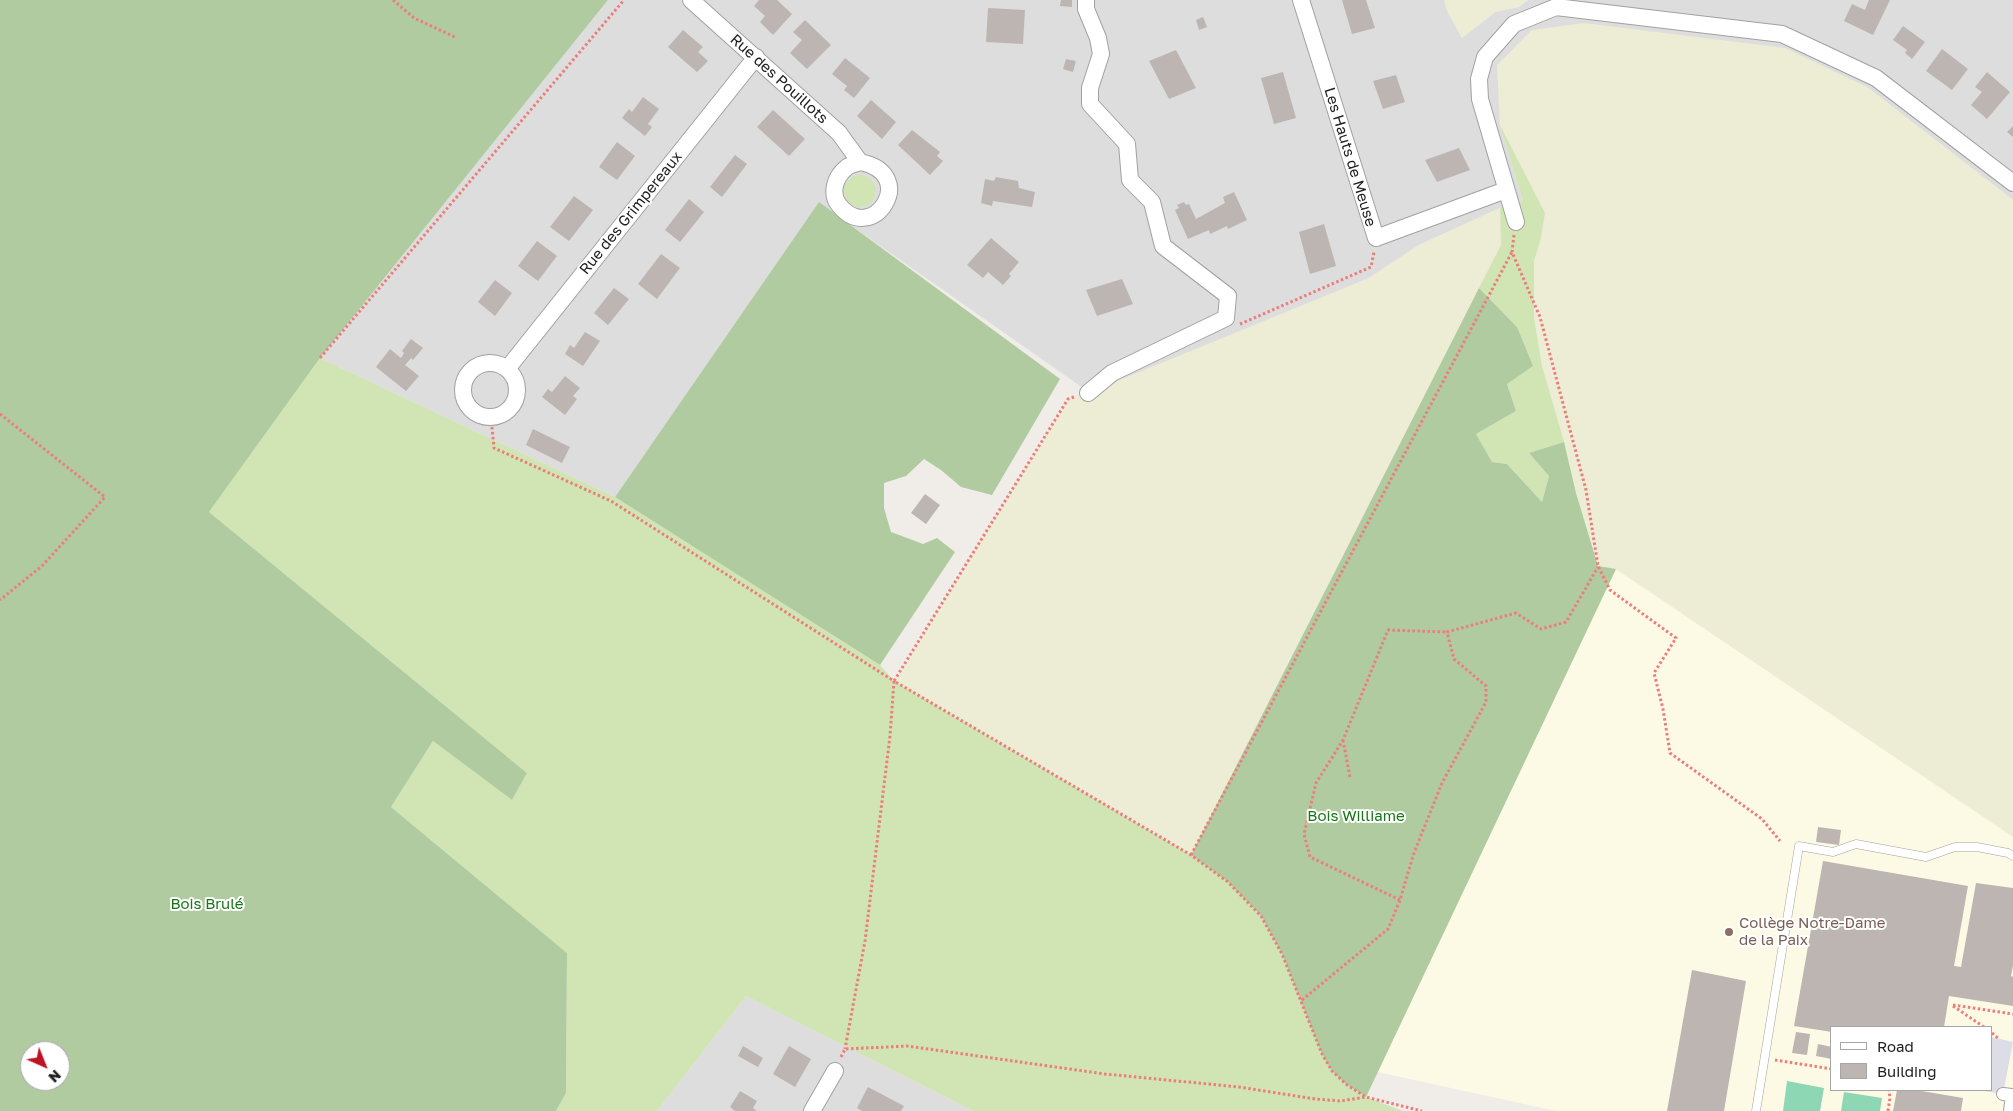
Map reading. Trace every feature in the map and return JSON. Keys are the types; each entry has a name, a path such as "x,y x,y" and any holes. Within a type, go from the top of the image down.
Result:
{"street":[{"name":"Rue des Pouillots","path":"691,0 839,133 860,162"},
{"path":"1086,0 1086,9 1098,38 1101,54 1090,88 1090,104 1127,144 1130,180 1152,202 1164,246 1228,296 1226,318 1112,373 1088,393"},
{"name":"Les Hauts de Meuse","path":"1301,0 1376,238 1506,190"},
{"path":"1516,222 1480,99 1479,79 1485,57 1514,24 1556,7 1782,34 1876,78 2013,183"},
{"name":"Rue des Grimpereaux","path":"507,369 756,57"},
{"path":"482,364 496,364 507,369 515,380 517,392 513,405 503,414 490,417 478,415 468,406 463,394 464,381 471,370 482,364"},
{"path":"812,1111 835,1071"},
{"path":"2003,1094 2012,1095 2010,1111"}],"lane":[{"path":"1756,1111 1799,846 1833,852 1856,844 1926,857 1955,847 1977,848 2008,853 2013,856"}],"path":[{"path":"393,0 414,18 457,38"},
{"path":"320,358 624,0"},
{"path":"1191,855 1512,252 1516,222"},
{"path":"1237,325 1371,267 1376,238"},
{"path":"1512,252 1540,317 1553,362 1586,490 1598,566 1610,590 1676,638 1654,674 1663,709 1670,753 1762,819 1780,841"},
{"path":"835,1071 845,1049 865,941 890,736 894,681 1068,399 1088,393"},
{"path":"0,414 105,497 42,566 0,600"},
{"path":"490,417 494,448 611,501 894,681 1191,855 1228,882 1261,916 1282,954 1322,1054 1332,1071 1347,1085 1366,1096 1422,1111"},
{"path":"1400,900 1310,858 1304,834 1316,783 1343,740 1388,630 1447,632 1516,613 1541,629 1566,622 1598,566"},
{"path":"1301,1000 1388,929 1400,900 1414,853 1442,783 1486,702 1486,686 1454,659 1447,632"},
{"path":"1343,740 1350,778"},
{"path":"1983,1026 1953,1005 2013,1014"},
{"path":"1993,1034 1998,1038"},
{"path":"845,1049 907,1046 1105,1074 1240,1087 1315,1099 1341,1101 1366,1096"},
{"path":"1764,1059 1830,1069"},
{"path":"1888,1111 1889,1091"}],"shaded area":[{"path":"608,0 1444,0 1462,38 1495,12 1519,7 1528,0 2013,0 2013,200 1867,87 1500,125 1523,201 1500,208 1419,245 1369,278 1093,395 819,203 615,497 320,358"},
{"name":"Collège Notre-Dame de la Paix","path":"1616,569 2013,836 2013,1111 1556,1111 1378,1072"},
{"path":"746,996 973,1111 657,1111"},
{"path":"1993,1037 2013,1042 2003,1094 1984,1091 1993,1091"}],"green space":[{"name":"Bois Brulé","path":"0,0 608,0 320,358 209,512 527,773 512,800 433,741 391,807 567,953 566,1093 556,1111 0,1111"},
{"path":"1444,0 1528,0 1519,7 1495,12 1462,38 1447,11"},
{"path":"1584,23 1785,48 1867,87 2013,200 2013,837 1616,569 1598,566 1576,493 1542,366 1534,318 1534,261 1541,238 1545,213 1500,125 1497,65 1532,30"},
{"path":"1500,125 1545,213 1541,238 1534,261 1534,318 1542,366 1564,442 1529,453 1549,476 1542,502 1507,464 1492,462 1476,434 1516,411 1507,384 1517,327 1479,288 1501,245 1500,208 1523,201"},
{"path":"860,175 866,176 871,180 875,185 875,197 871,202 866,206 860,207 854,206 849,202 845,197 844,191 845,185 849,180 854,176"},
{"path":"819,202 1060,379 992,495 961,487 924,459 906,476 884,483 884,508 891,532 923,544 937,538 955,552 880,665 615,497"},
{"path":"1500,208 1501,245 1191,855 894,681 1068,399 1088,393 1369,278 1419,245"},
{"name":"Bois Williame","path":"1479,288 1517,327 1533,366 1507,384 1516,411 1476,434 1492,462 1507,464 1542,502 1549,476 1529,453 1564,442 1576,493 1598,566 1616,569 1366,1097 1347,1085 1332,1071 1322,1054 1282,954 1261,916 1228,882 1191,855"},
{"path":"320,358 615,497 880,665 894,681 1191,855 1228,882 1261,916 1282,954 1301,1000 1347,1085 1366,1097 1403,1111 973,1111 746,996 657,1111 556,1111 566,1093 567,953 391,807 433,741 512,800 527,773 209,512"},
{"path":"1787,1081 1824,1088 1820,1111 1783,1111"},
{"path":"1844,1092 1882,1098 1880,1111 1841,1111"}],"building":[{"path":"759,0 777,0 792,14 773,35 760,22 765,16 754,6"},
{"path":"1061,0 1072,0 1072,7 1060,6"},
{"path":"1342,0 1366,0 1375,28 1352,34"},
{"path":"1869,0 1890,0 1873,35 1844,21 1852,4 1865,10"},
{"path":"988,8 1025,10 1023,44 986,42"},
{"path":"1203,17 1207,27 1199,30 1196,20"},
{"path":"805,20 831,45 807,69 790,53 802,40 793,32"},
{"path":"1903,26 1925,42 1912,59 1905,53 1907,50 1893,40"},
{"path":"683,30 703,47 698,52 708,61 697,72 668,47"},
{"path":"1942,49 1968,69 1952,90 1926,71"},
{"path":"1176,50 1196,88 1169,99 1149,61"},
{"path":"845,58 870,78 854,98 844,90 847,86 832,74"},
{"path":"1066,59 1076,61 1073,72 1063,69"},
{"path":"1283,72 1296,118 1274,124 1261,78"},
{"path":"1987,72 2010,92 1987,119 1971,105 1982,92 1975,87"},
{"path":"1396,75 1405,102 1383,109 1373,81"},
{"path":"643,97 659,109 648,124 652,127 645,136 622,118 629,109 632,112"},
{"path":"871,100 896,122 882,139 857,116"},
{"path":"773,110 805,139 789,156 757,127"},
{"path":"2013,126 2013,137 2007,132"},
{"path":"912,130 940,152 937,156 943,161 930,175 898,145"},
{"path":"617,142 635,156 617,180 599,167"},
{"path":"1459,148 1470,170 1437,182 1425,160"},
{"path":"735,155 747,164 722,197 710,187"},
{"path":"996,177 1018,181 1019,188 1035,192 1032,207 993,201 992,206 981,203 985,179 994,181"},
{"path":"1234,192 1247,220 1228,229 1227,226 1210,234 1209,230 1188,239 1175,210 1179,208 1177,205 1184,202 1186,205 1189,204 1196,219 1225,203 1223,197"},
{"path":"574,196 593,210 569,241 550,227"},
{"path":"689,199 704,212 680,242 665,230"},
{"path":"1324,224 1336,266 1310,274 1299,232"},
{"path":"991,238 1019,262 1003,285 988,272 983,278 967,265"},
{"path":"537,241 557,256 538,281 518,266"},
{"path":"661,254 680,268 657,299 638,284"},
{"path":"1122,279 1133,304 1097,316 1086,290"},
{"path":"495,280 512,293 495,316 478,302"},
{"path":"614,288 629,299 608,325 594,313"},
{"path":"585,332 600,341 583,366 565,354 570,345 574,348"},
{"path":"411,339 423,348 413,360 411,358 405,365 419,376 406,391 376,367 390,349 401,358 404,353 402,351"},
{"path":"565,376 580,388 573,396 577,399 565,415 542,397 548,389 552,392"},
{"path":"533,429 570,447 562,463 526,445"},
{"path":"925,494 940,505 926,524 911,513"},
{"path":"1818,827 1841,830 1839,845 1816,842"},
{"path":"1823,861 1968,886 1954,966 1961,967 1976,883 2013,888 2013,965 2011,976 2013,977 2013,1006 1949,996 1944,1026 1830,1026 1830,1032 1794,1026"},
{"path":"1692,970 1746,981 1724,1111 1667,1111"},
{"path":"1796,1032 1810,1034 1807,1055 1792,1053"},
{"path":"1818,1044 1830,1047 1830,1059 1816,1056"},
{"path":"743,1046 763,1058 758,1067 738,1056"},
{"path":"789,1046 811,1059 795,1087 773,1074"},
{"path":"868,1087 904,1106 901,1111 862,1111 857,1108"},
{"path":"740,1091 757,1101 753,1108 757,1111 735,1111 730,1107"},
{"path":"1897,1091 1922,1091 1963,1098 1961,1111 1893,1111"}],"place":[{"name":"Collège Notre-Dame de la Paix","path":"1729,932"}]}
